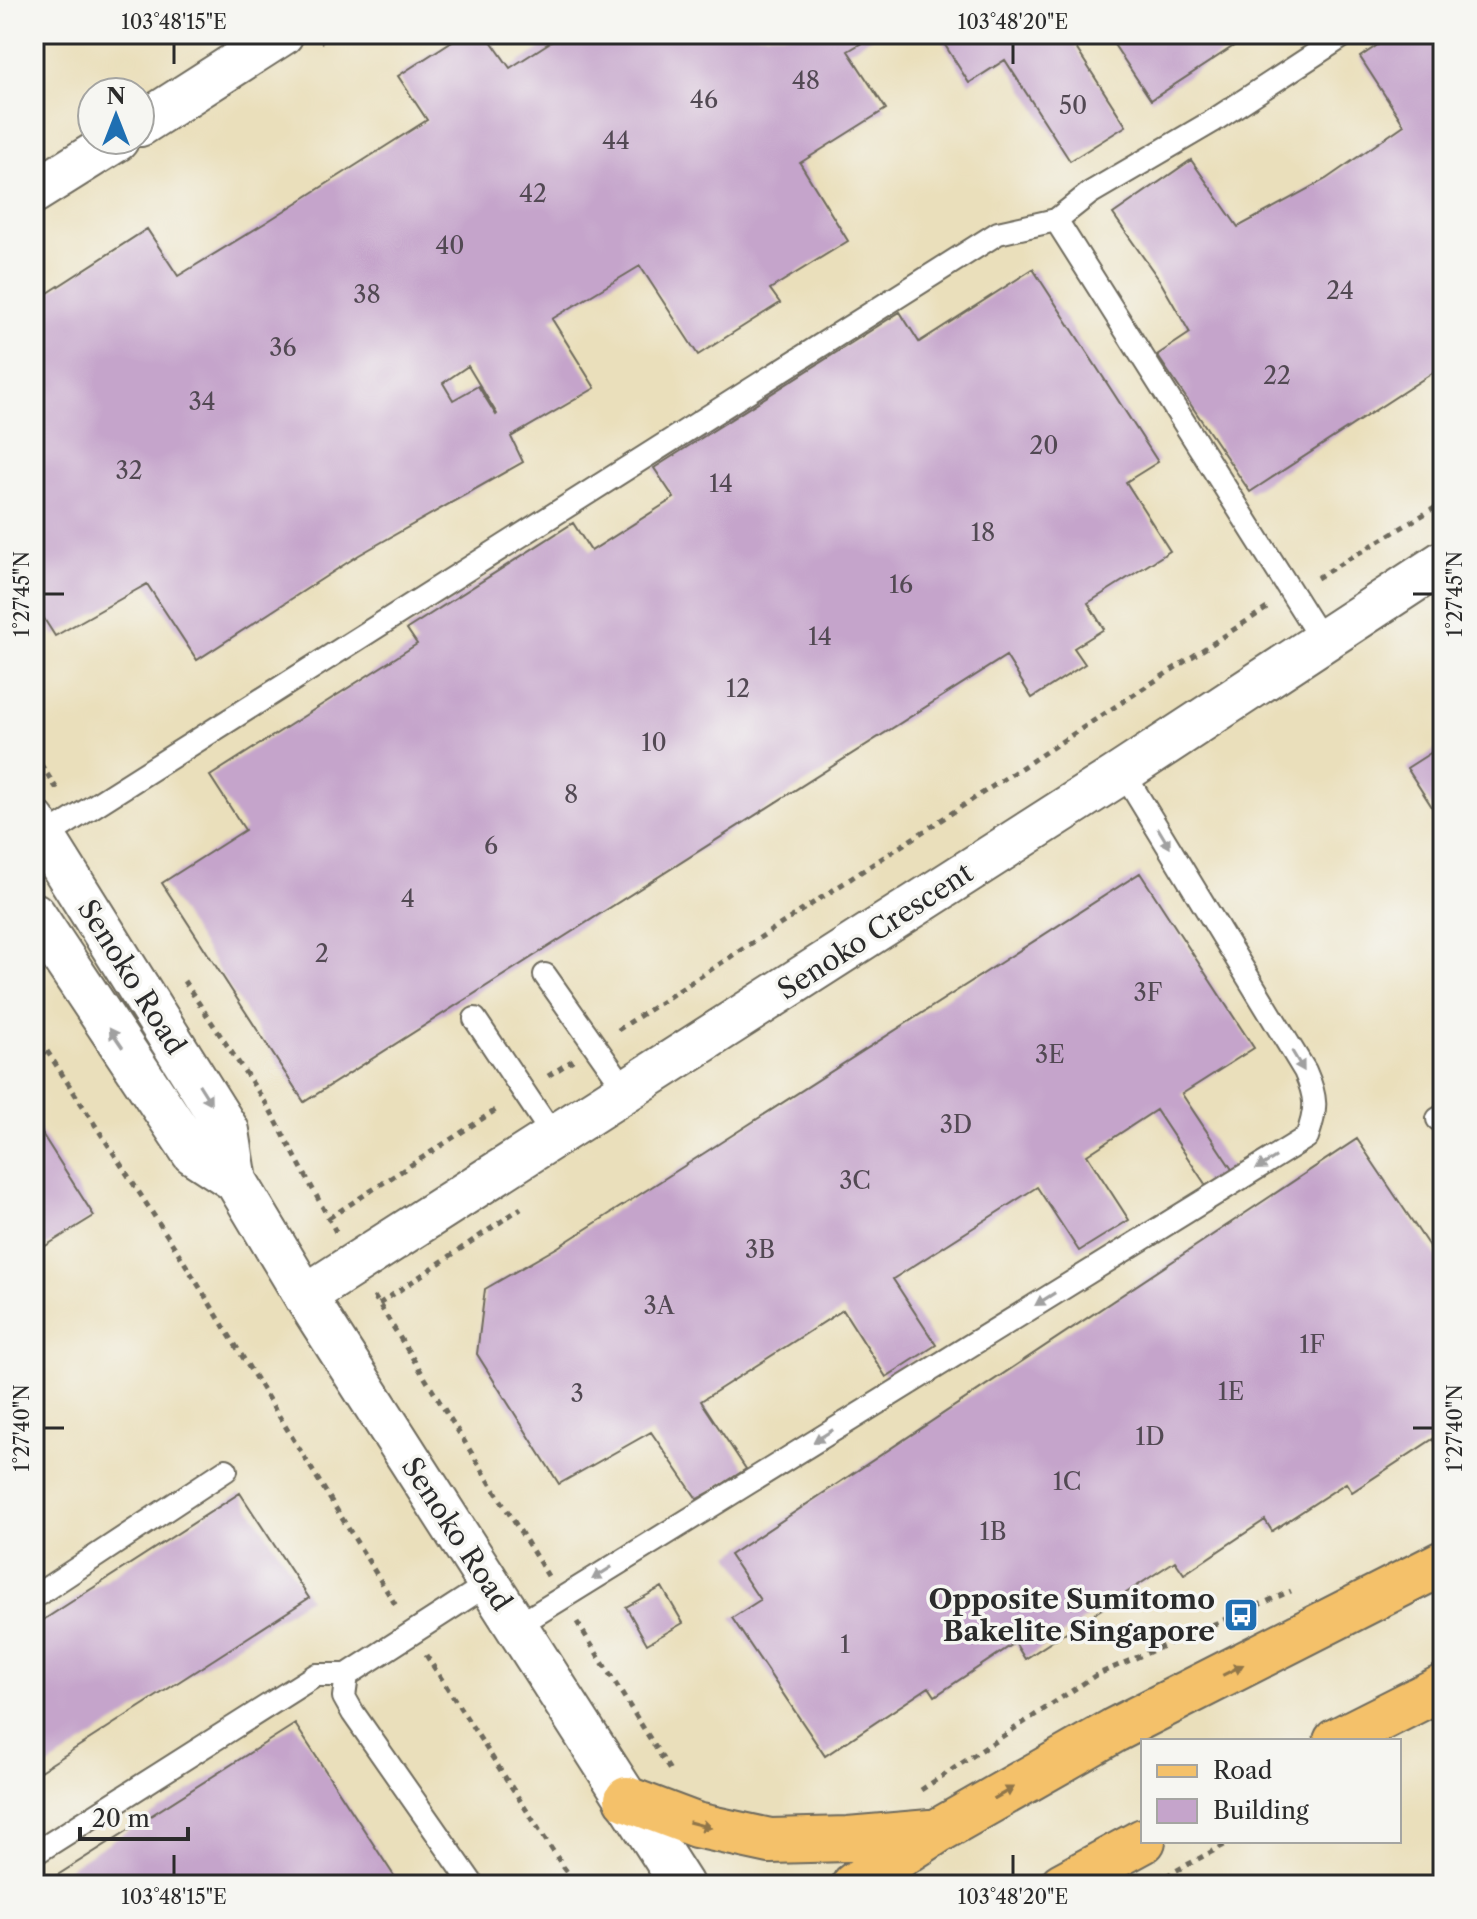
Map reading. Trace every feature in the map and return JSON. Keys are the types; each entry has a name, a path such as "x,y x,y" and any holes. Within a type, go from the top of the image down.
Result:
{"main road":[{"path":"854,1885 936,1832 1115,1730 1443,1563"},
{"path":"1340,1739 1443,1687"},
{"path":"627,1799 696,1825 770,1841 936,1832"},
{"path":"1062,1885 1153,1859"}],"street":[{"path":"156,115 282,34"},
{"path":"34,192 91,156"},
{"name":"Senoko Crescent","path":"305,1296 1123,772 1443,562"},
{"name":"Senoko Road","path":"47,830 228,1131 236,1181 305,1296 682,1885"},
{"name":"Senoko Road","path":"34,914 193,1153 236,1181"}],"lane":[{"path":"47,830 998,233 1056,220 1090,193 1213,121 1346,34"},
{"path":"1056,220 1322,641"},
{"path":"517,1626 1307,1137 1312,1123 1314,1093 1305,1071 1123,772"},
{"path":"545,975 626,1090"},
{"path":"475,1019 554,1137"},
{"path":"34,1597 226,1470"},
{"path":"34,1854 316,1675 347,1675 488,1584"},
{"path":"347,1675 344,1697 353,1713 473,1885"}],"path":[{"path":"329,1218 1291,593 1443,503"},
{"path":"34,754 47,830"},
{"path":"181,976 269,1108 355,1265 673,1775"},
{"path":"34,1031 181,1257 449,1693 577,1885"},
{"path":"918,1793 1096,1675 1298,1588"},
{"path":"1153,1859 1223,1843"}],"building":[{"path":"463,34 486,34 510,68 563,34 877,34 848,51 886,109 800,163 848,241 770,289 780,303 698,355 640,266 552,319 595,388 511,437 523,462 359,555 197,660 147,584 55,636 34,603 34,302 147,229 178,276 265,223 427,120 398,76","holes":["468,366 497,414 478,386 453,400 443,383"]},
{"path":"938,34 1067,34 1126,126 1070,161 1005,60 969,83"},
{"path":"1107,34 1252,34 1151,100"},
{"path":"1394,34 1443,34 1443,366 1250,492 1157,355 1190,333 1160,281 1113,214 1191,160 1238,227 1326,179 1404,125 1360,57"},
{"path":"1033,269 1158,462 1126,482 1170,551 1088,603 1104,629 1074,648 1085,664 1032,698 1006,656 304,1102 162,883 245,830 210,776 417,644 407,629 573,523 591,551 674,498 654,468 900,312 919,342"},
{"path":"1443,745 1443,824 1407,768"},
{"path":"1140,873 1254,1048 1182,1094 1237,1177 1211,1193 1156,1110 1087,1155 1129,1220 1079,1251 1037,1187 893,1279 936,1345 908,1363 886,1377 843,1310 701,1401 746,1469 715,1489 697,1499 651,1432 559,1484 477,1354 485,1289 558,1247"},
{"path":"34,1121 94,1216 34,1253"},
{"path":"1357,1139 1443,1267 1443,1445 1439,1448 1433,1439 1352,1492 1346,1483 1272,1531 1265,1520 1184,1574 1175,1561 1025,1659 1015,1643 935,1696 929,1687 825,1756 732,1618 760,1600 730,1555"},
{"path":"240,1493 309,1598 34,1775 34,1626"},
{"path":"662,1587 683,1623 647,1644 626,1607"},
{"path":"295,1724 400,1885 42,1885"}],"place":[{"name":"Opposite Sumitomo Bakelite Singapore","path":"1241,1615"}]}
